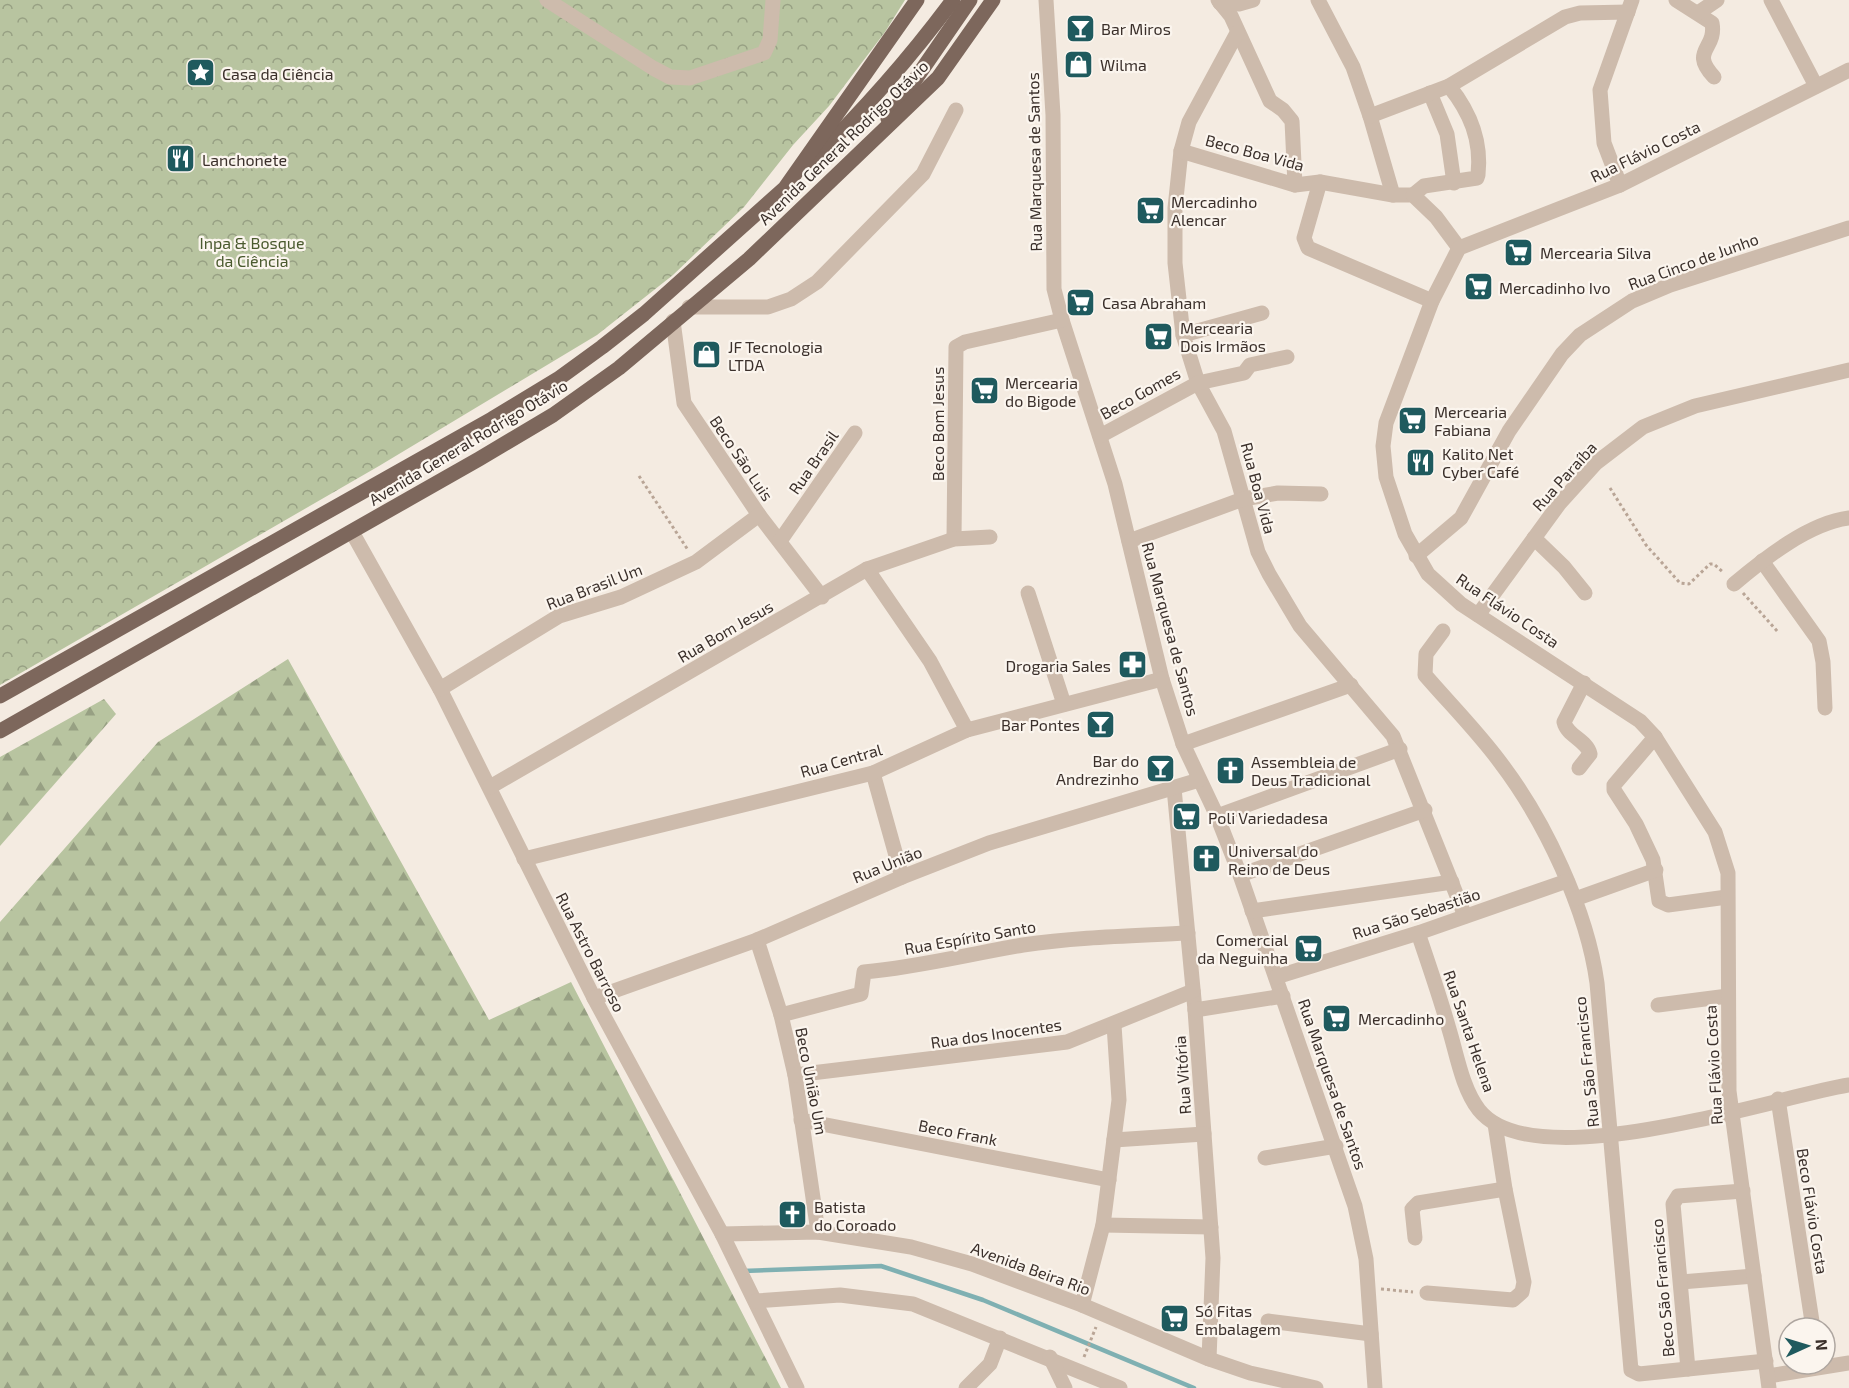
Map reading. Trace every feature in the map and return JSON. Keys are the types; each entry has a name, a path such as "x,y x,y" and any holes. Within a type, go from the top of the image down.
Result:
{"main road":[{"name":"Avenida General Rodrigo Otávio","path":"0,696 492,419 558,379 644,314 785,188 917,0"},
{"path":"785,188 864,109 915,51 953,0"},
{"path":"878,134 970,0"},
{"name":"Avenida General Rodrigo Otávio","path":"0,731 352,532 553,415 619,368 748,259 938,78 993,0"}],"street":[{"path":"547,0 653,68 670,76 690,78 764,53 770,40 773,0"},
{"name":"Rua Marquesa de Santos","path":"1046,0 1053,115 1054,289 1100,436 1129,541 1162,679 1183,744 1217,816 1240,875 1336,1146 1361,1232 1375,1388"},
{"path":"1219,2 1239,4 1253,0"},
{"path":"1318,0 1353,67 1393,195"},
{"path":"1676,0 1712,23 1713,35 1703,60 1703,66 1714,77"},
{"path":"1698,13 1717,0"},
{"path":"1770,0 1816,86"},
{"path":"1219,2 1231,16 1270,101 1283,110 1292,121 1295,185"},
{"path":"1370,116 1449,86 1565,16 1630,6 1600,90 1604,143 1620,185"},
{"name":"Rua Boa Vida","path":"1238,33 1189,122 1180,150 1175,208 1175,263 1183,335 1198,383 1224,431 1258,552 1284,603 1317,648 1390,731 1400,749 1425,810 1465,916"},
{"name":"Rua Flávio Costa","path":"1768,1375 1731,1110 1728,873 1715,832 1655,737 1623,708 1478,615 1428,574 1405,534 1386,477 1383,447 1386,423 1431,301 1459,248 1620,185 1849,70"},
{"path":"1449,86 1465,107 1474,126 1479,170 1477,178 1424,186 1413,195 1436,217 1459,248"},
{"path":"1430,93 1447,134 1454,183"},
{"path":"689,307 768,307 791,299 817,282 923,174 956,110"},
{"name":"Beco Boa Vida","path":"1180,150 1295,185 1320,182 1393,195 1413,195"},
{"path":"1320,182 1304,238 1308,248 1431,301"},
{"name":"Rua Cinco de Junho","path":"1416,556 1461,518 1509,431 1548,374 1574,342 1632,301 1670,285 1849,228"},
{"path":"1183,335 1262,314"},
{"name":"Beco Bom Jesus","path":"954,539 956,347 965,342 1062,320"},
{"name":"Beco São Luis","path":"673,321 684,403 759,515 822,597"},
{"name":"Beco Gomes","path":"1100,436 1198,383 1244,373 1250,365 1287,357"},
{"name":"Rua Paraíba","path":"1478,615 1534,538 1596,463 1643,428 1695,406 1849,370"},
{"name":"Rua Brasil","path":"780,541 855,433"},
{"path":"1129,541 1243,499 1278,493 1320,495"},
{"name":"Rua Brasil Um","path":"440,689 560,616 621,597 696,562 759,515"},
{"path":"1734,584 1762,561 1819,525 1849,518"},
{"name":"Rua Astro Barroso","path":"352,532 440,689 594,998 722,1234 798,1388"},
{"name":"Rua Bom Jesus","path":"490,787 867,569 954,539 990,537"},
{"path":"1534,538 1564,567 1585,593"},
{"path":"1762,561 1819,641 1823,662 1825,708"},
{"path":"867,569 930,661 967,730"},
{"path":"1028,593 1064,704"},
{"name":"Rua São Francisco","path":"1443,631 1426,654 1425,675 1500,762 1535,818 1575,899 1593,957 1631,1370 1639,1374"},
{"name":"Rua Central","path":"524,859 873,773 967,730 1162,679"},
{"path":"1578,768 1590,754 1589,748 1565,728 1564,722 1584,683"},
{"path":"1183,744 1351,685"},
{"path":"1655,737 1614,785 1616,795 1636,824 1656,870 1659,901 1663,904 1727,897"},
{"path":"1217,816 1400,749"},
{"path":"873,773 902,876"},
{"name":"Rua União","path":"594,998 757,940 902,876 989,843 1199,780"},
{"name":"Rua Vitória","path":"1174,788 1195,1010 1211,1227 1213,1287 1209,1359"},
{"path":"1240,875 1425,810"},
{"path":"1575,899 1656,870"},
{"name":"Rua São Sebastião","path":"1276,977 1418,933 1567,881"},
{"path":"1252,911 1452,882"},
{"name":"Rua Espírito Santo","path":"781,1015 861,994 864,972 936,964 1022,945 1079,938 1188,933"},
{"name":"Rua Santa Helena","path":"1418,933 1467,1086 1481,1112 1495,1124 1517,1133 1539,1138 1611,1134 1674,1124 1849,1085"},
{"name":"Beco União Um","path":"757,940 781,1015 795,1075 818,1232"},
{"name":"Rua dos Inocentes","path":"795,1075 1067,1042 1114,1025 1193,990"},
{"path":"1195,1010 1283,996"},
{"path":"1658,1005 1728,996"},
{"path":"1082,1305 1103,1225 1114,1140 1119,1079 1114,1025"},
{"name":"Beco Flávio Costa","path":"1778,1099 1811,1316"},
{"name":"Beco Frank","path":"801,1119 1109,1180"},
{"path":"1427,1293 1513,1300 1521,1292 1524,1282 1505,1189 1495,1124"},
{"path":"1114,1140 1204,1134"},
{"path":"1265,1158 1336,1146"},
{"path":"1415,1238 1412,1209 1418,1203 1505,1189"},
{"name":"Beco São Francisco","path":"1688,1369 1673,1204 1678,1196 1743,1191"},
{"path":"1103,1225 1211,1227"},
{"name":"Avenida Beira Rio","path":"722,1234 818,1232 911,1248 972,1264 1082,1305 1209,1359 1250,1373 1316,1388"},
{"path":"1681,1282 1754,1276"},
{"path":"756,1301 840,1295 913,1304 1120,1388"},
{"path":"1268,1321 1371,1334"},
{"path":"966,1388 990,1364 1000,1338"},
{"path":"1050,1358 1065,1388"},
{"name":"Beco São Francisco","path":"1639,1374 1688,1369 1768,1375"}],"path":[{"path":"639,476 696,562"},
{"path":"1610,488 1646,545 1680,584 1689,584 1706,565 1714,564 1778,632"},
{"path":"1367,1288 1427,1293"},
{"path":"1086,1352 1095,1329"}],"green space":[{"name":"Inpa & Bosque da Ciência","path":"0,0 905,0 885,32 829,106 793,145 744,207 673,275 597,335 379,466 0,685"},
{"path":"288,659 489,1020 571,982 781,1388 0,1388 0,922 158,742"},
{"path":"104,699 116,714 0,846 0,757"}],"waterway":[{"path":"743,1271 881,1266 983,1300 1194,1388"}],"place":[{"name":"Bar Miros","path":"1080,28"},
{"name":"Wilma","path":"1079,64"},
{"name":"Casa da Ciência","path":"201,73"},
{"name":"Lanchonete","path":"181,159"},
{"name":"Mercadinho Alencar","path":"1150,210"},
{"name":"Mercearia Silva","path":"1519,252"},
{"name":"Mercadinho Ivo","path":"1478,287"},
{"name":"Casa Abraham","path":"1081,302"},
{"name":"Mercearia Dois Irmãos","path":"1159,336"},
{"name":"JF Tecnologia LTDA","path":"707,355"},
{"name":"Mercearia do Bigode","path":"984,391"},
{"name":"Mercearia Fabiana","path":"1413,420"},
{"name":"Kalito Net Cyber Café","path":"1421,462"},
{"name":"Drogaria Sales","path":"1132,665"},
{"name":"Bar Pontes","path":"1101,724"},
{"name":"Bar do Andrezinho","path":"1160,769"},
{"name":"Assembleia de Deus Tradicional","path":"1230,770"},
{"name":"Poli Variedadesa","path":"1187,817"},
{"name":"Universal do Reino de Deus","path":"1207,859"},
{"name":"Comercial da Neguinha","path":"1309,948"},
{"name":"Mercadinho","path":"1337,1018"},
{"name":"Batista do Coroado","path":"793,1215"},
{"name":"Só Fitas Embalagem","path":"1174,1319"}]}
